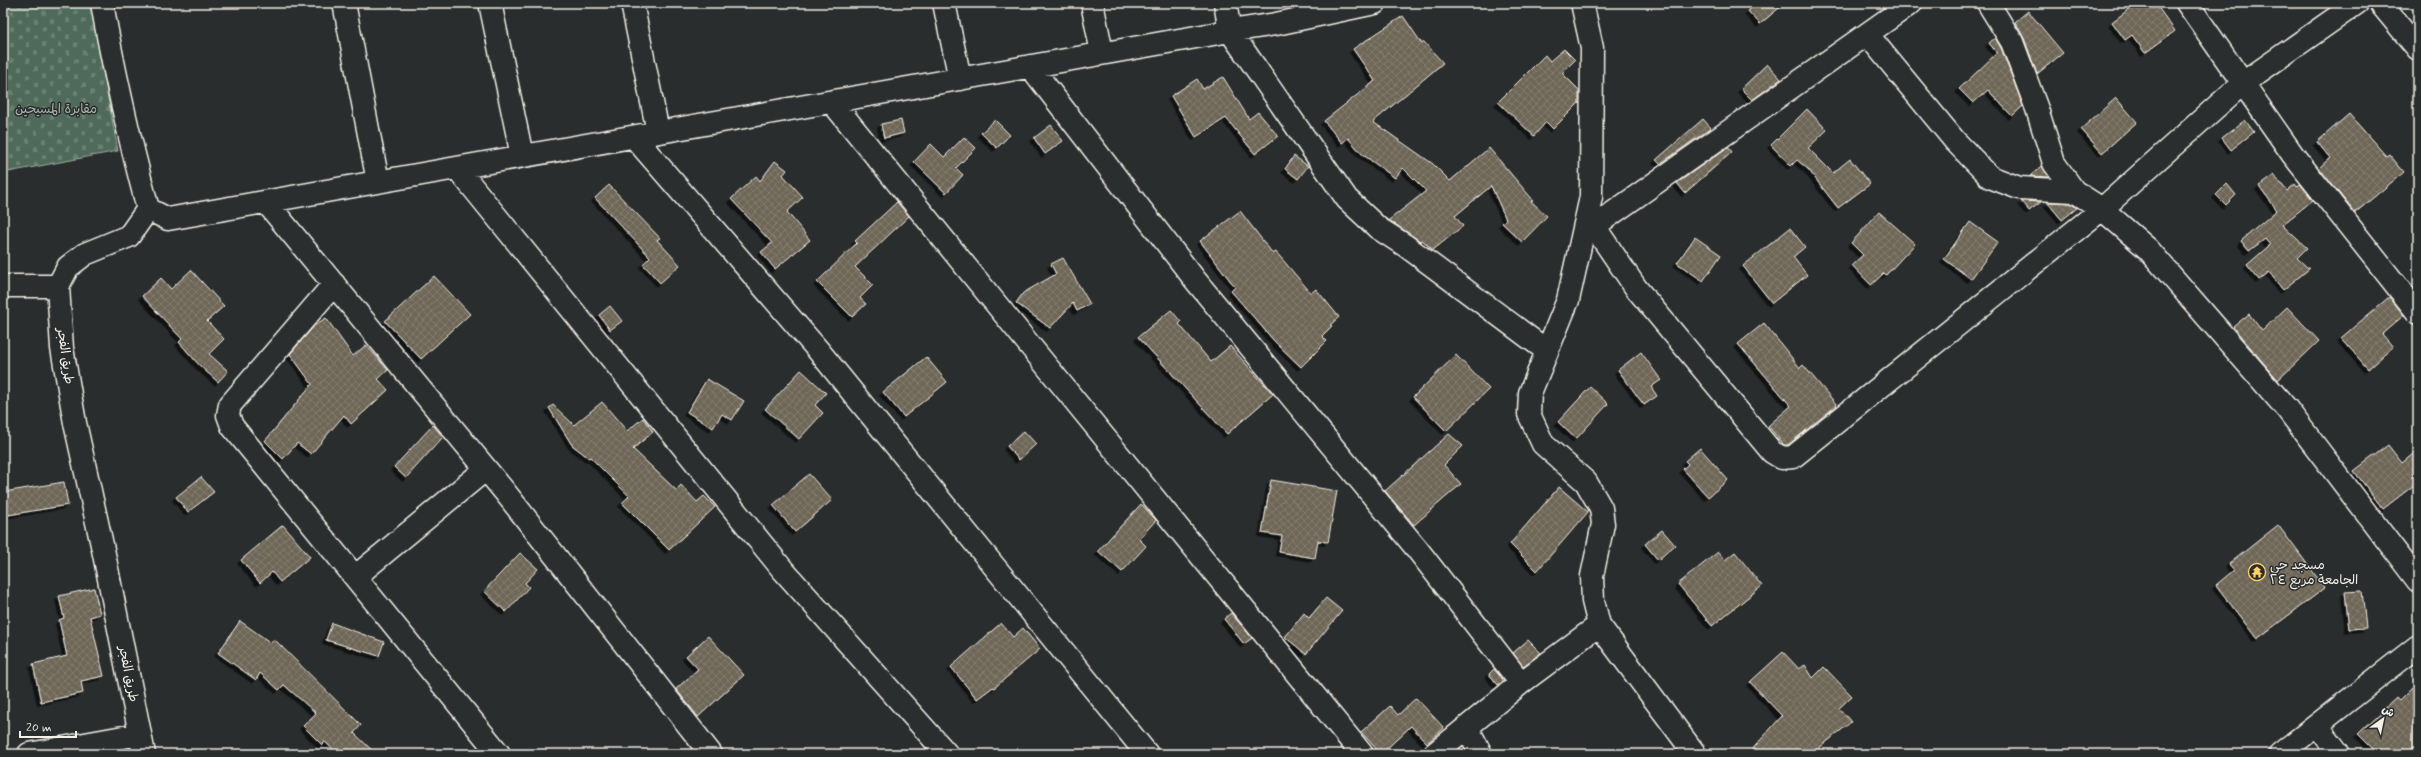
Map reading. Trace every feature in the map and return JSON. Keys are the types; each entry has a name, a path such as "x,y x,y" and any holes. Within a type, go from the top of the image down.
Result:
{"street":[{"path":"102,3 110,52 128,132 148,210"},
{"path":"344,3 378,182"},
{"path":"490,3 522,156"},
{"path":"632,3 658,132"},
{"path":"944,3 960,79"},
{"path":"1092,3 1102,54"},
{"path":"1224,3 1230,30 1347,199 1378,228 1406,246 1547,351"},
{"path":"148,210 168,219 1102,54 1230,30 1276,24 1375,3"},
{"path":"1582,3 1592,48 1590,197 1588,230 1568,300 1530,393 1529,414 1543,444 1586,482 1600,508 1603,524 1592,576 1593,600 1599,626 1695,754"},
{"path":"1588,230 1911,3"},
{"path":"1988,3 2012,42 2037,109 2054,163 2074,191 2102,209 2148,249 2287,409 2418,582"},
{"path":"2187,3 2293,155 2418,313"},
{"path":"1588,230 1772,452 1782,458 1794,457 2102,209 2243,83 2357,3"},
{"path":"2380,3 2418,49"},
{"path":"1867,34 1955,141 1990,177 2019,188 2074,191"},
{"path":"1030,66 1196,281 1417,549 1521,683"},
{"path":"832,102 1362,754"},
{"path":"634,137 818,350 1147,754"},
{"path":"457,168 783,570 947,754"},
{"path":"266,202 486,469 711,754"},
{"path":"3,286 58,286 68,266 85,254 129,236 148,210"},
{"path":"334,284 230,406 228,416 232,426 499,754"},
{"name":"طريق الفجر","path":"58,286 62,348 75,423 104,554 142,744"},
{"path":"355,577 486,469"},
{"path":"1434,754 1521,683 1599,626"},
{"path":"2280,754 2418,646"},
{"path":"2316,725 2339,754"},
{"path":"1467,726 1481,754"},
{"path":"29,754 142,744"}],"green space":[{"name":"مقابرة المسيحين","path":"3,3 90,3 118,151 3,173"}],"building":[{"path":"1758,3 1785,3 1760,24 1748,11"},
{"path":"2137,3 2155,3 2175,31 2145,53 2132,35 2125,40 2112,22"},
{"path":"2028,11 2063,53 2037,74 2024,38 2015,22"},
{"path":"1403,16 1422,44 1424,42 1443,63 1373,122 1433,164 1450,181 1489,148 1533,200 1531,201 1547,216 1522,242 1502,223 1506,219 1491,186 1455,216 1463,226 1433,250 1422,240 1420,241 1389,220 1426,191 1403,168 1395,178 1362,154 1348,138 1342,143 1324,121 1375,81 1353,49"},
{"path":"1995,38 2001,48 2023,106 2012,116 1988,90 1973,103 1959,89 1997,53 1989,43"},
{"path":"1564,49 1575,60 1562,73 1579,90 1579,103 1553,129 1546,122 1534,136 1498,102 1545,55 1550,61"},
{"path":"1767,64 1781,79 1752,100 1741,89"},
{"path":"1223,77 1249,119 1258,112 1278,136 1255,154 1226,118 1196,137 1171,96 1197,79 1203,89"},
{"path":"2116,98 2137,122 2102,153 2081,129"},
{"path":"1807,109 1827,130 1808,148 1833,173 1850,159 1870,184 1838,208 1808,169 1797,160 1791,166 1771,145"},
{"path":"2349,114 2386,156 2389,154 2404,172 2355,213 2319,168 2330,158 2317,142"},
{"path":"1703,119 1711,128 1660,164 1656,160"},
{"path":"901,120 904,133 884,138 881,124"},
{"path":"995,120 1010,135 997,148 981,133"},
{"path":"2245,120 2254,132 2231,150 2222,138"},
{"path":"1051,125 1063,141 1045,154 1034,138"},
{"path":"964,137 976,148 956,168 963,175 946,193 914,162 931,144 944,157"},
{"path":"1728,147 1732,152 1685,193 1677,183"},
{"path":"1294,156 1308,166 1298,179 1285,169"},
{"path":"775,161 787,170 783,175 803,197 787,212 810,240 775,269 761,252 772,243 731,199 756,176 760,181"},
{"path":"2042,166 2049,177 2030,176"},
{"path":"2274,175 2287,191 2295,184 2297,187 2300,184 2313,200 2282,225 2307,248 2297,258 2309,269 2283,290 2269,272 2259,280 2247,265 2270,245 2265,239 2249,251 2241,241 2277,210 2259,186"},
{"path":"2227,184 2236,195 2226,205 2216,195"},
{"path":"609,185 660,238 657,240 680,265 660,283 643,264 650,257 595,198"},
{"path":"2021,201 2041,202 2029,211"},
{"path":"897,202 909,216 855,267 873,285 860,298 866,304 852,317 817,282 857,243 855,241"},
{"path":"2047,202 2070,203 2077,208 2062,220"},
{"path":"1240,211 1273,254 1276,252 1311,293 1316,289 1339,317 1330,325 1332,326 1322,336 1327,341 1301,367 1275,342 1231,291 1235,287 1200,241"},
{"path":"1879,212 1915,244 1886,275 1884,273 1871,285 1852,265 1863,255 1851,243"},
{"path":"1970,222 1998,242 1971,279 1944,259"},
{"path":"1790,228 1805,247 1793,257 1807,275 1772,303 1743,266"},
{"path":"1695,237 1721,255 1703,281 1677,263"},
{"path":"1063,258 1090,304 1077,311 1073,303 1050,328 1016,303 1023,293 1056,274 1051,264"},
{"path":"191,270 224,306 207,321 224,339 209,354 228,371 218,382 200,366 179,342 182,339 142,296 161,278 171,289"},
{"path":"434,276 470,314 421,359 385,321"},
{"path":"2389,297 2404,315 2382,334 2393,347 2368,369 2341,338"},
{"path":"610,306 622,321 610,330 599,315"},
{"path":"2287,307 2319,341 2278,380 2233,327 2249,314 2262,331"},
{"path":"1171,310 1181,322 1179,324 1211,362 1230,346 1273,394 1227,434 1138,337"},
{"path":"326,318 353,356 366,345 388,370 378,379 388,390 351,424 344,415 311,454 297,443 283,459 265,441 312,384 290,354 315,325"},
{"path":"1764,323 1800,368 1803,365 1837,405 1788,445 1784,445 1768,426 1791,406 1738,344"},
{"path":"1641,352 1661,380 1651,387 1657,396 1644,405 1618,370"},
{"path":"1456,355 1489,389 1446,431 1413,397"},
{"path":"926,357 947,382 904,417 883,392"},
{"path":"801,370 826,393 815,405 823,413 799,439 765,409"},
{"path":"707,379 744,401 732,420 722,414 713,428 687,412"},
{"path":"1590,387 1608,404 1576,439 1558,422"},
{"path":"602,402 627,431 643,418 653,432 633,449 676,490 681,485 697,502 704,496 715,507 669,550 622,503 629,496 590,457 589,458 572,445 549,408 553,405 574,425"},
{"path":"433,425 443,437 406,478 394,467"},
{"path":"1024,431 1036,444 1019,460 1007,446"},
{"path":"1449,434 1463,446 1444,465 1461,484 1414,525 1385,491"},
{"path":"2388,445 2402,463 2418,450 2418,482 2383,509 2354,471"},
{"path":"1700,448 1728,480 1708,497 1683,469 1688,464 1685,461"},
{"path":"809,474 832,500 795,532 773,505"},
{"path":"201,477 214,492 188,512 176,497"},
{"path":"1271,480 1337,491 1328,542 1318,541 1315,558 1279,552 1282,536 1262,533"},
{"path":"64,482 68,505 8,515 4,492"},
{"path":"1559,487 1588,512 1537,571 1510,544"},
{"path":"1141,504 1156,520 1139,539 1146,546 1122,572 1098,551"},
{"path":"283,525 310,557 280,582 272,572 260,583 241,560"},
{"path":"2278,525 2325,588 2257,639 2216,585 2234,570 2229,564"},
{"path":"1662,530 1675,545 1658,560 1645,544"},
{"path":"1718,552 1725,560 1735,552 1762,586 1712,626 1678,584"},
{"path":"520,553 538,569 525,583 529,587 506,612 484,591"},
{"path":"94,588 100,614 90,617 104,676 81,681 83,693 41,702 33,664 67,656 59,620 64,618 59,596"},
{"path":"2362,591 2366,628 2349,629 2345,592"},
{"path":"1326,598 1342,611 1306,654 1285,637 1304,613 1309,618"},
{"path":"1231,613 1252,638 1244,644 1224,619"},
{"path":"240,621 271,643 274,639 361,725 354,733 376,754 338,754 325,742 322,745 303,726 316,713 284,685 279,690 260,673 256,680 218,653"},
{"path":"332,623 384,642 379,656 326,640"},
{"path":"1001,623 1013,637 1023,628 1040,649 994,688 993,687 977,699 951,667"},
{"path":"708,636 744,675 698,717 676,689 698,669 686,656"},
{"path":"1528,640 1541,653 1523,666 1513,653"},
{"path":"1783,652 1799,669 1805,665 1813,678 1824,667 1852,696 1839,708 1851,722 1812,754 1748,754 1782,716 1750,682"},
{"path":"1494,669 1504,681 1498,685 1489,674"},
{"path":"2418,682 2418,747 2411,754 2378,754 2358,734 2396,698 2399,701"},
{"path":"1416,698 1444,728 1427,743 1411,726 1381,754 1361,732 1390,706 1398,715"}],"place":[{"name":"مسجد حي الجامعة مربع ٢٤","path":"2257,572"}]}
